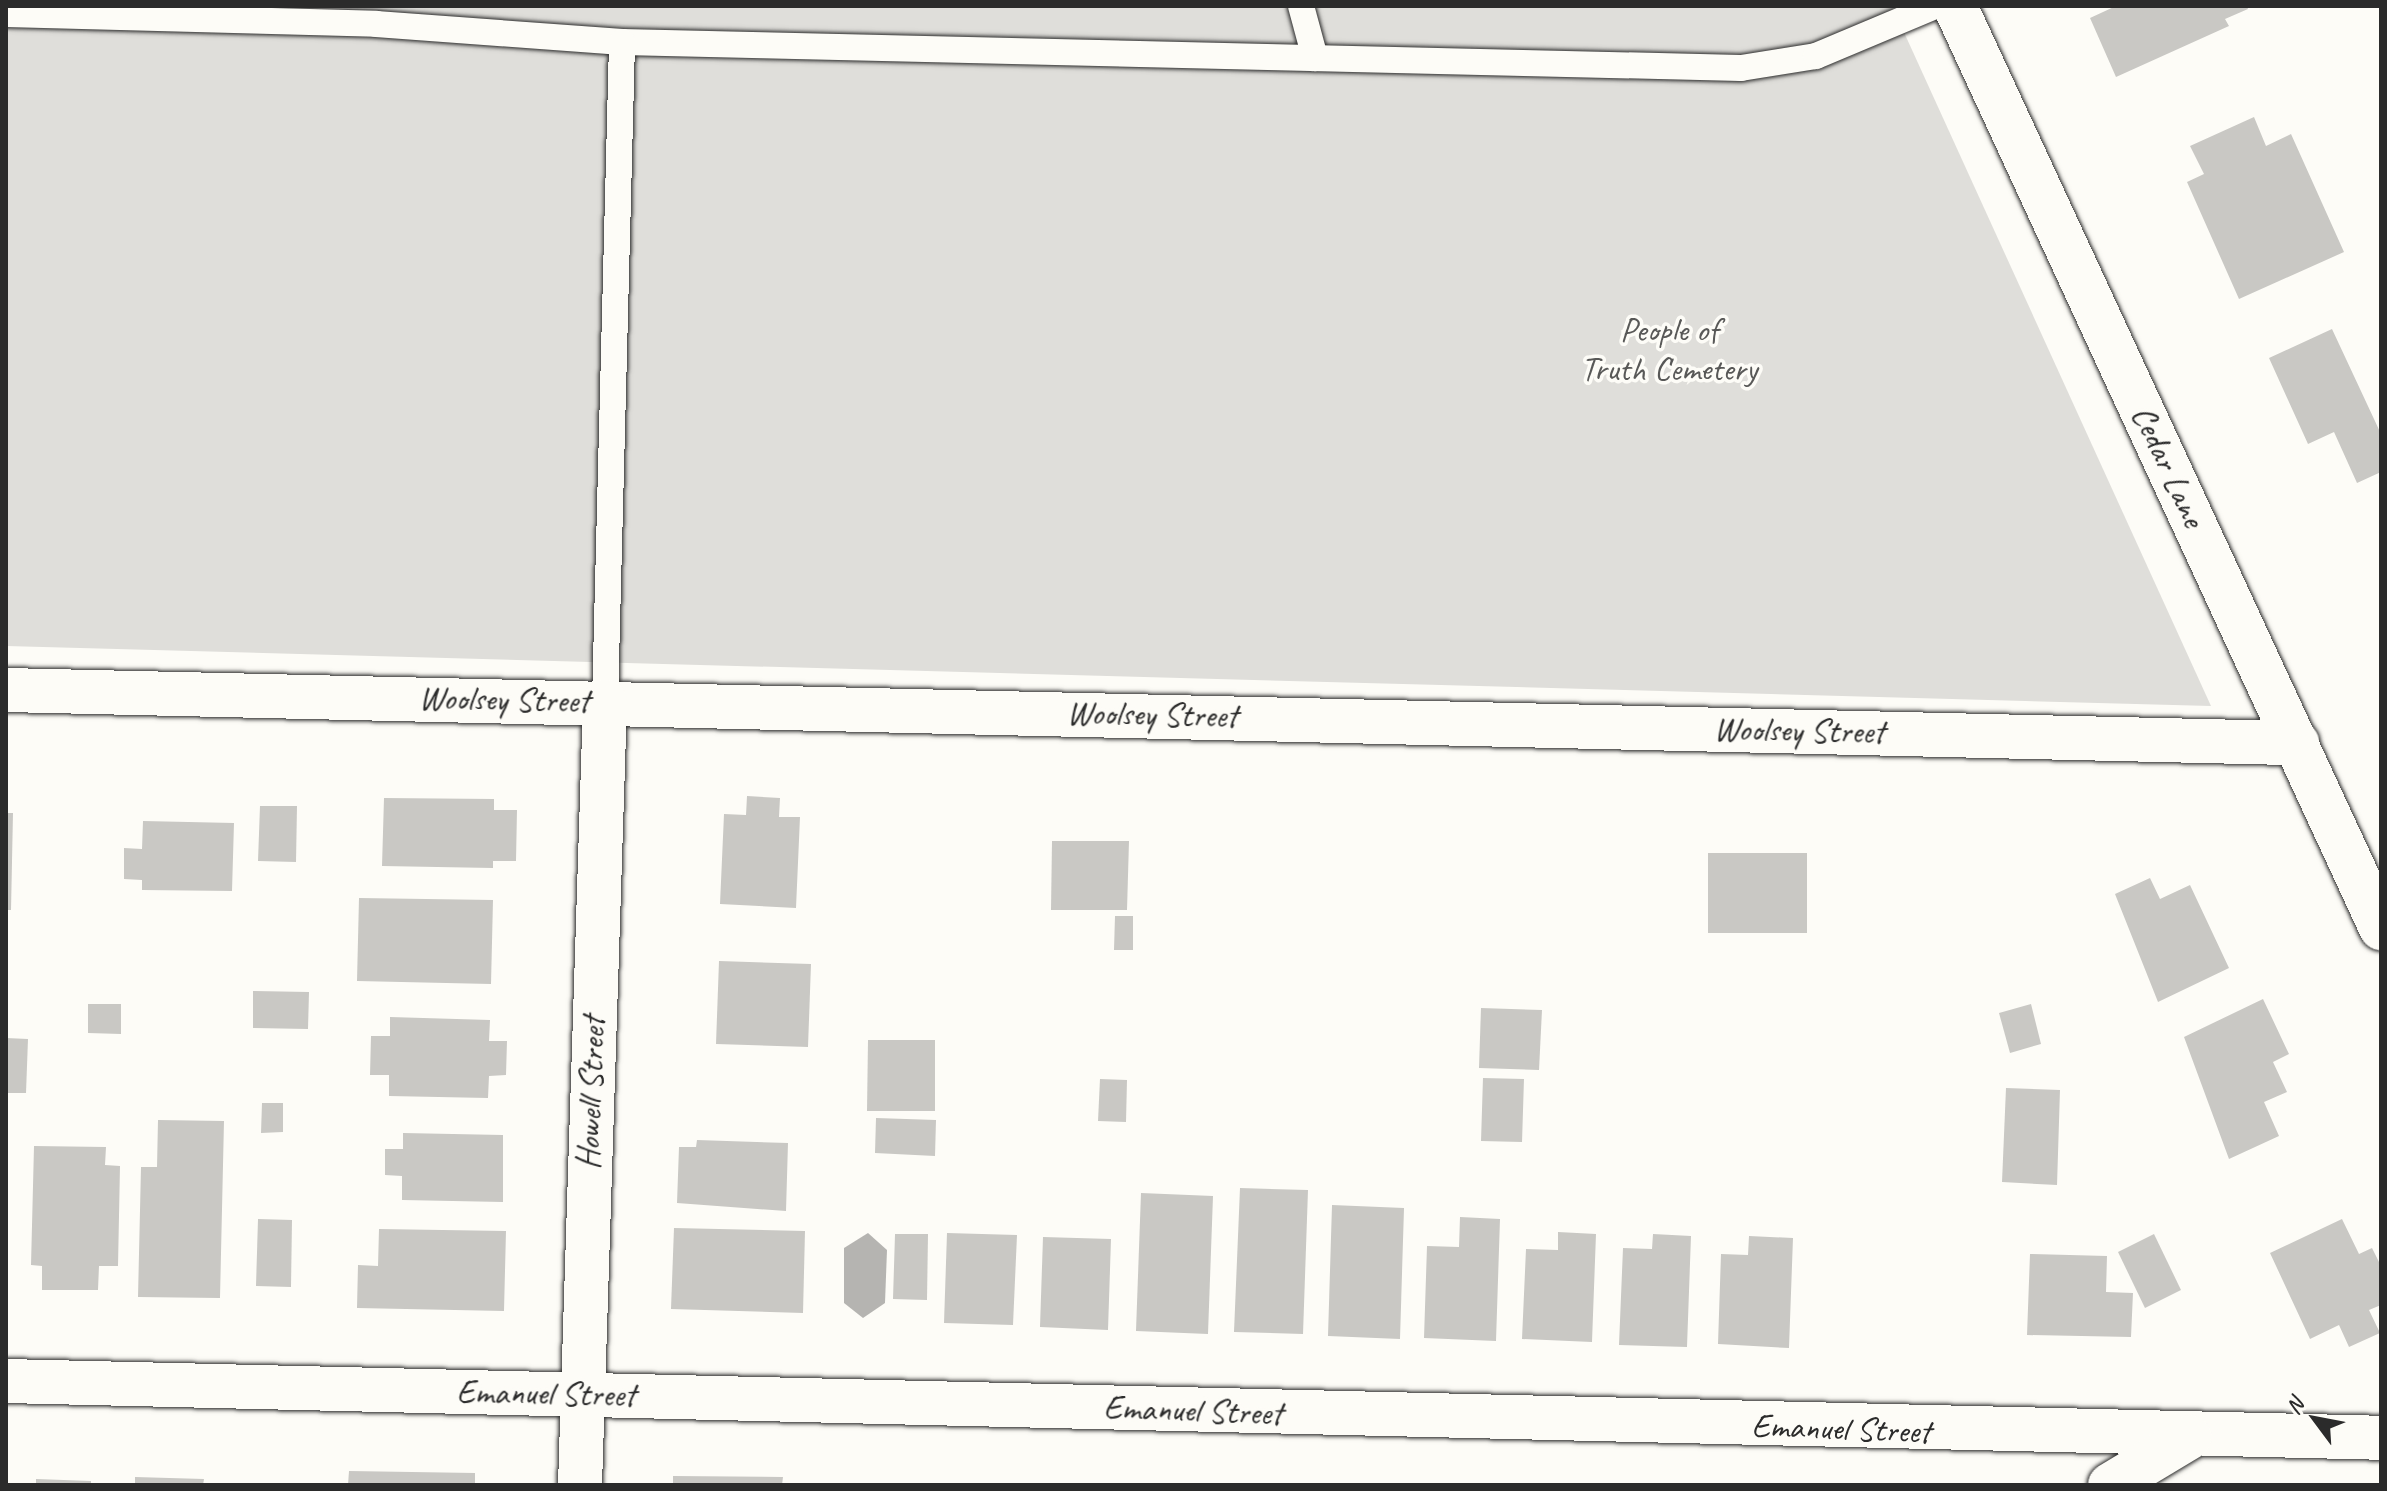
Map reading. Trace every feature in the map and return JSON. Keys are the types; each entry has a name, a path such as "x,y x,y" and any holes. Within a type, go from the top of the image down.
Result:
{"street":[{"name":"Cedar Lane","path":"1955,6 2381,928"},
{"name":"Woolsey Street","path":"6,690 605,701 2297,743"},
{"name":"Howell Street","path":"580,1485 605,701"},
{"name":"Emanuel Street","path":"6,1381 2190,1437 2381,1438"},
{"path":"2110,1485 2190,1437"}],"lane":[{"path":"1301,6 1315,58"},
{"path":"6,14 373,15 622,42 1741,68 1816,56 1935,6"},
{"path":"605,701 622,42"}],"green space":[{"name":"People of Truth Cemetery","path":"6,6 1892,6 2211,706 6,646"}],"shaded area":[{"path":"868,1233 887,1250 885,1303 863,1318 844,1303 844,1248"}],"building":[{"path":"2116,6 2247,6 2248,9 2225,19 2229,26 2116,77 2090,18"},
{"path":"2254,117 2266,146 2291,134 2344,252 2239,299 2187,182 2204,174 2190,146"},
{"path":"2332,329 2381,434 2381,472 2357,483 2334,432 2308,444 2269,358"},
{"path":"747,796 780,798 779,817 800,817 796,908 720,904 724,814 746,815"},
{"path":"384,798 494,799 494,810 517,810 516,861 493,861 493,868 382,866"},
{"path":"260,806 297,806 296,862 258,861"},
{"path":"6,813 13,813 11,910 6,910"},
{"path":"143,821 234,823 232,891 142,890 142,880 124,879 124,848 142,849"},
{"path":"1052,841 1129,841 1127,910 1051,910"},
{"path":"1708,853 1807,853 1807,933 1708,933"},
{"path":"2150,878 2160,899 2190,885 2229,968 2158,1002 2115,894"},
{"path":"359,898 493,900 491,984 357,981"},
{"path":"1115,916 1133,916 1133,950 1114,950"},
{"path":"719,961 811,964 808,1047 716,1044"},
{"path":"253,991 309,992 308,1029 253,1028"},
{"path":"2263,999 2289,1054 2273,1062 2287,1092 2264,1102 2279,1136 2229,1159 2184,1037"},
{"path":"88,1004 121,1004 121,1034 88,1033"},
{"path":"2031,1004 2041,1044 2010,1053 1999,1013"},
{"path":"1481,1008 1542,1010 1539,1070 1479,1068"},
{"path":"390,1017 490,1020 489,1041 507,1041 506,1075 489,1076 488,1098 389,1096 389,1075 370,1075 371,1036 390,1036"},
{"path":"6,1038 28,1039 26,1093 6,1093"},
{"path":"868,1040 935,1040 935,1111 867,1111"},
{"path":"1483,1078 1524,1079 1522,1142 1481,1141"},
{"path":"1100,1079 1127,1080 1126,1122 1098,1121"},
{"path":"2006,1088 2060,1090 2057,1185 2002,1182"},
{"path":"262,1103 283,1103 283,1132 261,1133"},
{"path":"876,1118 936,1120 935,1156 875,1153"},
{"path":"158,1120 224,1121 220,1298 138,1297 141,1167 157,1167"},
{"path":"403,1133 503,1135 503,1202 402,1200 402,1176 385,1175 385,1149 403,1149"},
{"path":"697,1140 788,1143 786,1211 677,1203 679,1147 696,1147"},
{"path":"34,1146 106,1147 105,1165 120,1166 118,1266 99,1266 98,1290 42,1290 42,1266 31,1265"},
{"path":"1240,1188 1308,1190 1303,1334 1234,1332"},
{"path":"1141,1193 1213,1196 1208,1334 1136,1331"},
{"path":"1332,1205 1404,1208 1400,1339 1328,1336"},
{"path":"1460,1217 1500,1219 1496,1341 1424,1338 1427,1246 1459,1247"},
{"path":"258,1219 292,1220 291,1287 256,1286"},
{"path":"2342,1219 2359,1254 2372,1248 2381,1266 2381,1305 2369,1310 2380,1333 2349,1347 2339,1325 2310,1339 2270,1253"},
{"path":"674,1228 805,1231 803,1313 671,1309"},
{"path":"379,1229 506,1231 504,1311 357,1308 358,1265 378,1266"},
{"path":"1558,1232 1596,1234 1592,1342 1522,1339 1526,1249 1558,1250"},
{"path":"947,1233 1017,1235 1013,1325 944,1323"},
{"path":"895,1234 928,1234 927,1300 893,1299"},
{"path":"1653,1234 1691,1236 1687,1347 1619,1345 1623,1248 1652,1249"},
{"path":"2154,1234 2181,1290 2145,1308 2118,1252"},
{"path":"1749,1236 1793,1238 1789,1348 1718,1344 1721,1254 1748,1255"},
{"path":"1043,1237 1111,1239 1108,1330 1040,1327"},
{"path":"2030,1254 2107,1256 2106,1292 2133,1293 2131,1337 2027,1335"},
{"path":"349,1471 475,1473 475,1485 348,1485"},
{"path":"673,1476 783,1477 782,1485 673,1485"},
{"path":"135,1477 204,1479 203,1485 135,1485"},
{"path":"36,1479 91,1481 91,1485 36,1485"}]}
